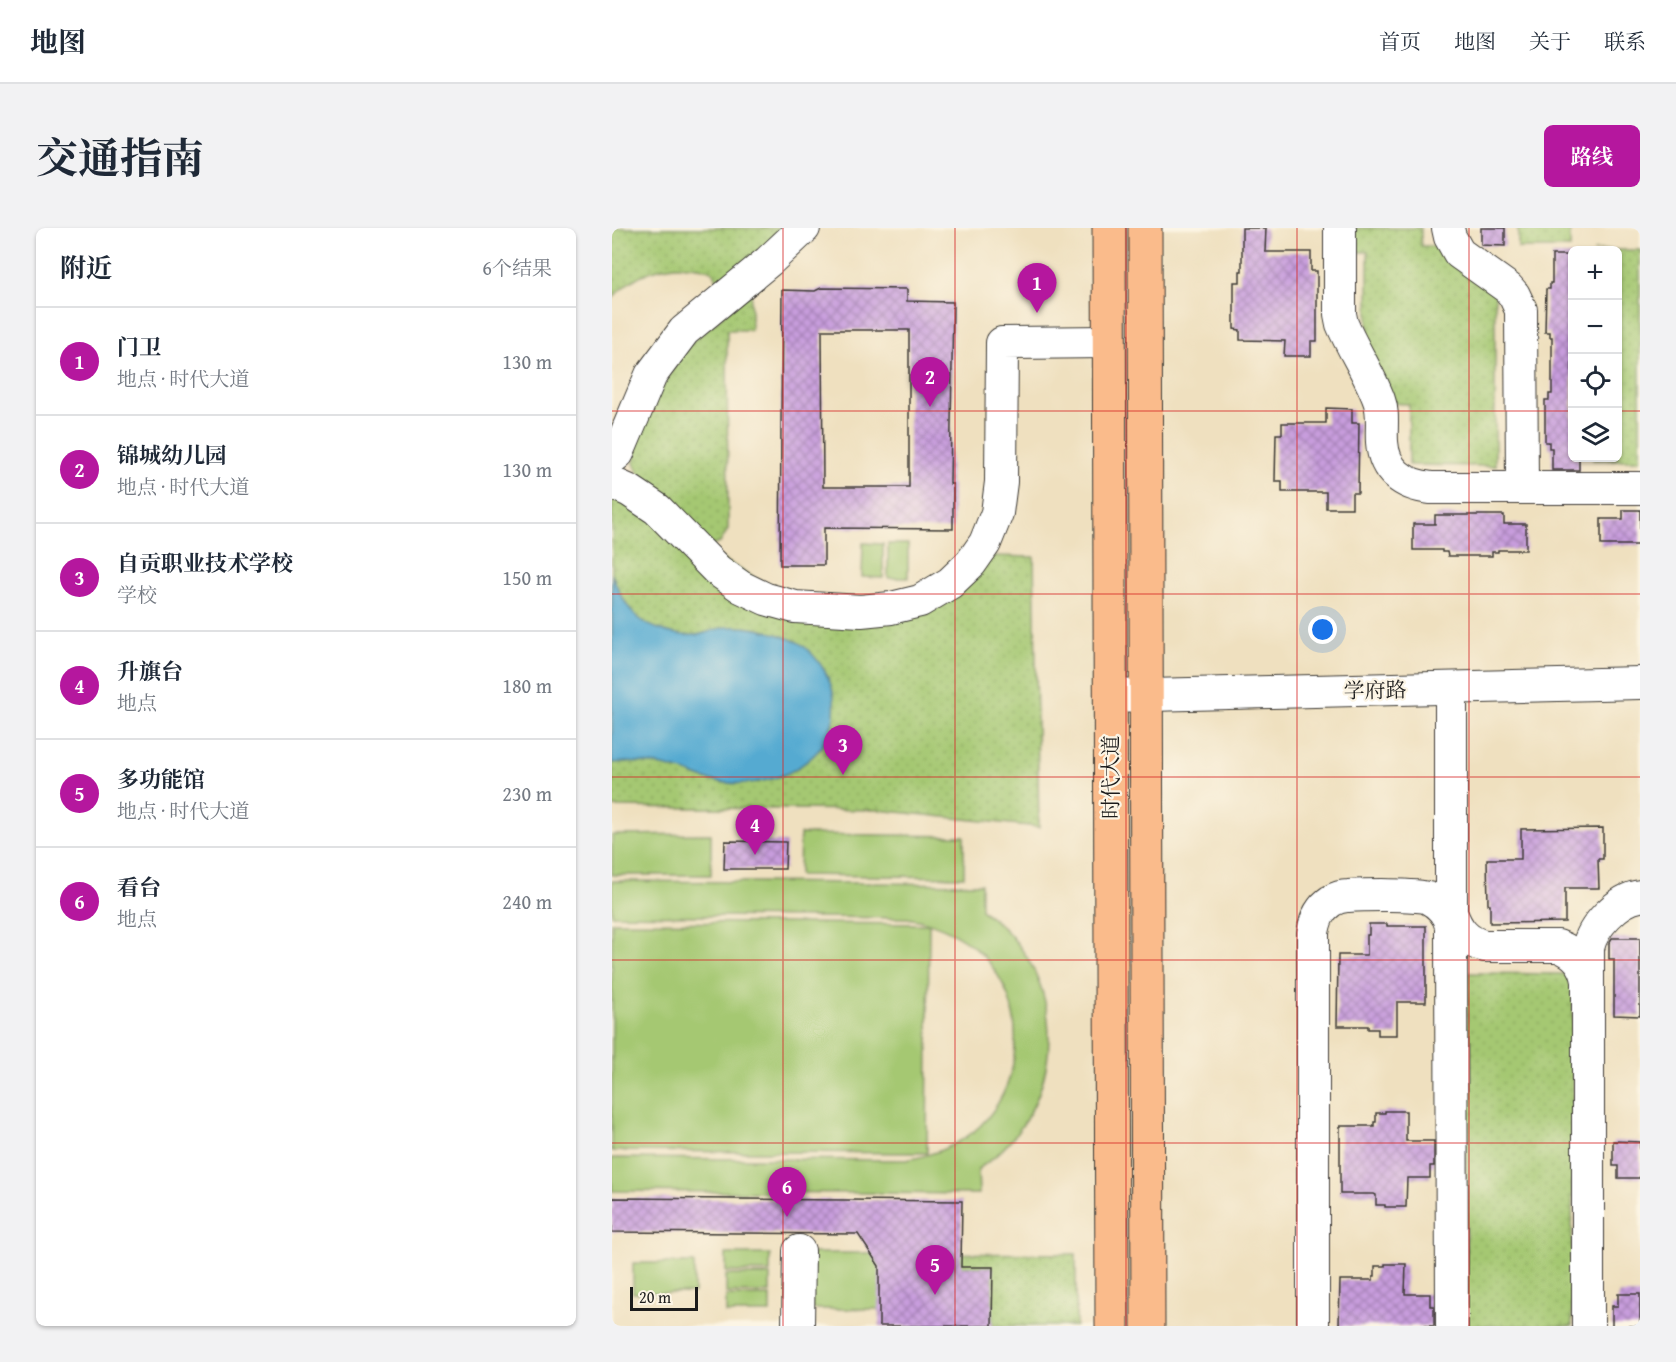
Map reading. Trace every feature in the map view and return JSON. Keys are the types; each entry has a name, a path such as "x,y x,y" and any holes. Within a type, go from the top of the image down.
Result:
{"main road":[{"name":"时代大道","path":"1109,228 1112,1326"},
{"name":"时代大道","path":"1145,228 1148,1326"}],"street":[{"path":"804,228 769,261 684,331 651,375 618,471 717,570 741,587 766,599 795,607 861,611 891,608 920,601 950,583 971,563 985,543 997,513 1001,482 1002,343 1109,342"},
{"path":"1340,228 1342,324 1378,398 1382,415 1384,454 1389,466 1397,475 1406,482 1418,486 1640,488"},
{"path":"1448,228 1459,253 1508,288 1521,310 1522,488"},
{"name":"学府路","path":"1110,696 1640,683"},
{"path":"1451,688 1444,908 1452,985"},
{"path":"1313,1326 1313,933 1319,913 1333,900 1346,896 1444,908 1465,938 1477,944 1485,946 1558,946 1578,943 1595,930 1623,902 1640,896"},
{"path":"1588,1326 1588,948 1595,930"},
{"path":"1452,1326 1453,973 1460,959 1472,950 1485,946"},
{"path":"1558,946 1571,952 1581,962 1588,983"},
{"path":"798,1326 799,1251"}],"green space":[{"path":"612,228 787,228 718,283 714,273 709,270 674,266 640,276 620,290 612,299"},
{"path":"1347,228 1421,228 1421,246 1445,246 1495,287 1495,466 1409,465 1409,404 1387,403 1368,362 1368,252 1347,252"},
{"path":"1518,228 1570,228 1568,248 1518,248"},
{"path":"1622,250 1640,250 1640,460 1622,460"},
{"path":"751,292 751,330 727,330 728,529 720,543 710,546 648,488 634,463 635,450 646,413 687,346"},
{"path":"612,496 832,622 991,556 1034,557 1039,827 878,810 612,807"},
{"path":"863,543 883,544 883,578 862,577"},
{"path":"888,544 908,544 908,578 888,578"},
{"path":"711,834 711,875 612,875 612,835"},
{"path":"800,834 964,836 964,877 799,875"},
{"path":"612,881 981,884 981,910 1011,936 1033,968 1045,1003 1049,1040 1044,1077 1030,1112 1008,1143 978,1169 979,1194 612,1191 612,1158 906,1160 945,1149 972,1133 998,1103 1007,1086 1012,1067 1015,1031 1011,1006 1003,984 990,965 974,948 955,934 932,924 907,918 612,915"},
{"path":"612,922 929,924 927,1153 612,1151"},
{"path":"1467,973 1573,974 1572,1326 1466,1326"},
{"path":"812,1253 880,1253 880,1309 812,1309"},
{"path":"880,1253 1076,1254 1076,1326 994,1326 992,1267 879,1266"},
{"path":"726,1254 770,1254 770,1272 726,1272"},
{"path":"633,1263 694,1263 694,1293 633,1293"},
{"path":"726,1275 770,1275 770,1293 726,1293"},
{"path":"726,1296 770,1296 770,1313 726,1313"}],"water":[{"path":"612,574 623,599 634,613 640,619 661,630 680,635 693,635 726,627 750,628 780,635 807,648 825,672 834,700 834,715 830,730 818,751 786,774 763,781 743,783 709,780 683,771 654,765 629,762 612,763"}],"building":[{"path":"1242,228 1266,228 1265,252 1311,252 1311,271 1317,271 1317,341 1311,341 1311,356 1284,356 1285,341 1240,340 1240,330 1234,329 1234,282 1240,282 1240,271 1242,271"},
{"path":"1481,228 1505,228 1505,246 1481,245"},
{"path":"1552,255 1568,255 1568,462 1579,462 1579,470 1552,470 1552,448 1549,448 1549,442 1545,442 1545,400 1549,400 1549,394 1552,394 1552,337 1550,337 1550,332 1545,332 1546,289 1550,289 1550,283 1552,283"},
{"path":"821,288 907,289 907,301 953,302 950,484 953,484 953,529 824,528 824,565 780,565 782,290 815,291","holes":["822,330 909,330 909,487 823,487"]},
{"path":"1326,408 1352,409 1352,423 1359,423 1358,493 1352,493 1352,508 1326,508 1326,492 1282,492 1282,481 1275,481 1276,434 1282,434 1282,423 1326,423"},
{"path":"1623,510 1640,510 1640,545 1601,545 1601,519 1623,519"},
{"path":"1435,515 1504,515 1504,524 1526,524 1526,550 1498,550 1498,552 1492,552 1492,556 1448,556 1447,552 1442,552 1442,550 1413,550 1413,524 1435,524"},
{"path":"1603,828 1603,859 1598,859 1599,888 1565,888 1565,922 1490,923 1487,859 1521,859 1521,829"},
{"path":"725,841 786,842 785,869 724,869"},
{"path":"1369,924 1426,926 1426,1002 1397,1002 1397,1035 1378,1035 1378,1029 1368,1029 1368,1026 1337,1026 1338,955 1367,955"},
{"path":"1612,938 1640,938 1640,1016 1614,1015 1614,959 1609,959 1609,943"},
{"path":"1385,1111 1406,1111 1406,1141 1434,1141 1434,1166 1430,1166 1430,1178 1407,1178 1406,1207 1376,1205 1374,1194 1340,1194 1340,1126 1374,1126 1376,1113 1385,1113"},
{"path":"1613,1141 1640,1142 1640,1178 1618,1178 1618,1166 1613,1166"},
{"path":"612,1198 962,1201 961,1267 993,1267 992,1326 879,1326 879,1266 858,1234 612,1232"},
{"path":"1385,1264 1406,1264 1405,1294 1430,1294 1430,1306 1434,1306 1434,1326 1339,1326 1340,1280 1373,1280 1375,1266 1385,1266"},
{"path":"1618,1294 1640,1294 1640,1326 1612,1326 1612,1306 1618,1306"}],"place":[{"name":"门卫","path":"1037,313"},
{"name":"锦城幼儿园","path":"930,407"},
{"name":"自贡职业技术学校","path":"843,775"},
{"name":"升旗台","path":"755,855"},
{"name":"看台","path":"787,1217"},
{"name":"多功能馆","path":"935,1295"}]}
